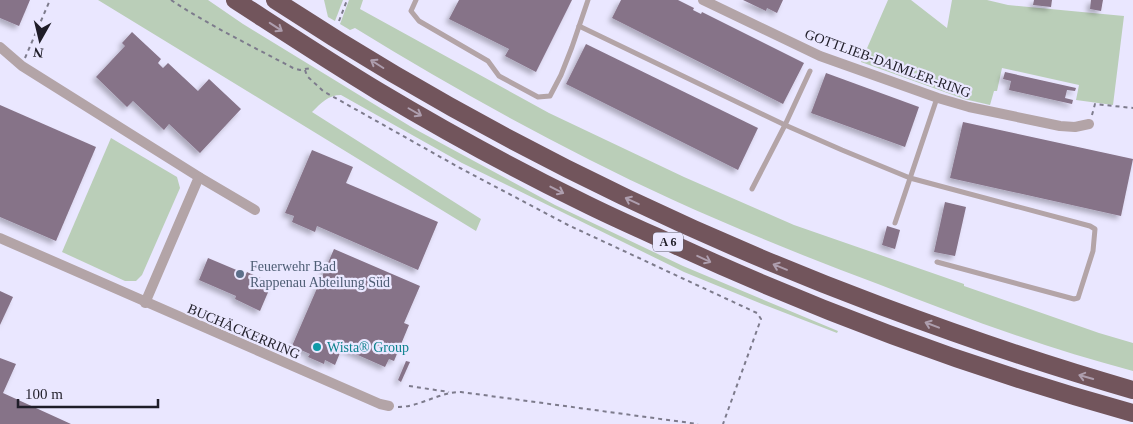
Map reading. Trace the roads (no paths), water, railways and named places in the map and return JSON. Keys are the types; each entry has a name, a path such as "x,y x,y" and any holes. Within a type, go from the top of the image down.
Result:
{"highway":[{"name":"A 6","path":"236,0 305,46 426,119 534,178 658,238 762,284 870,328 1001,373 1133,413"},
{"name":"A 6","path":"275,0 434,98 592,182 668,218 818,282 944,330 1133,390"}],"street":[{"name":"GOTTLIEB-DAIMLER-RING","path":"703,0 716,2 820,56 938,98 969,107 1060,126 1075,127 1089,124"},
{"path":"0,47 22,66 254,210"},
{"path":"145,303 199,177"},
{"name":"BUCHÄCKERRING","path":"0,238 145,303 388,406"}],"lane":[{"path":"416,0 411,11 419,21 488,60 499,76 538,98 550,96 561,75 588,0"},
{"path":"579,26 785,125 910,178 1090,226 1095,229 1093,251 1078,298 1074,299 937,262"},
{"path":"752,189 810,71"},
{"path":"895,223 938,98"}],"place":[{"name":"Feuerwehr Bad Rappenau Abteilung Süd","path":"240,274"},
{"name":"Wista® Group","path":"317,347"}]}
